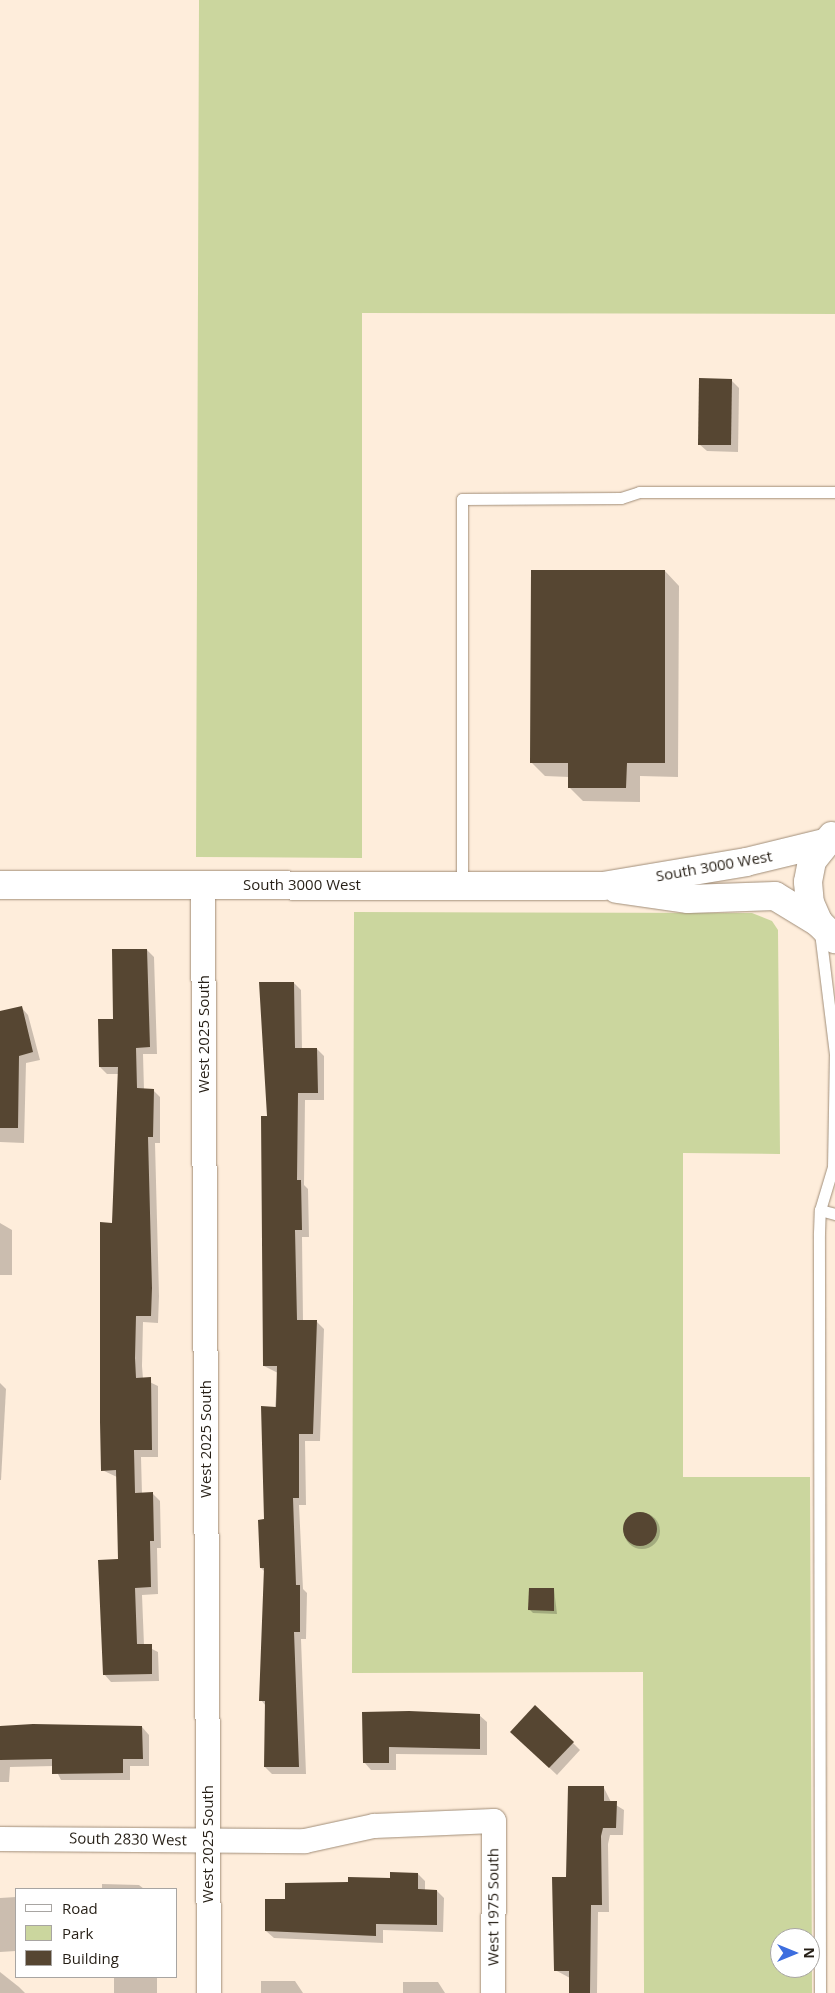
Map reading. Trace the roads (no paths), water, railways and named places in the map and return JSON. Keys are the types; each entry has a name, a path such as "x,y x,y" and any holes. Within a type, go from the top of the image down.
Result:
{"street":[{"name":"South 3000 West","path":"603,886 729,865 829,838"},
{"path":"827,931 810,903 808,882 812,861 829,838"},
{"name":"South 3000 West","path":"0,885 603,886 688,898 776,896 827,931"},
{"name":"West 2025 South","path":"203,885 209,1993"},
{"name":"South 2830 West","path":"0,1840 208,1839 304,1841 374,1826 494,1821"},
{"name":"West 1975 South","path":"493,1993 494,1821"}],"lane":[{"path":"462,886 462,499 621,498 639,492 835,492"},
{"path":"820,1993 820,1210 833,1167 835,1055 827,931"},
{"path":"820,1210 835,1214"}]}
